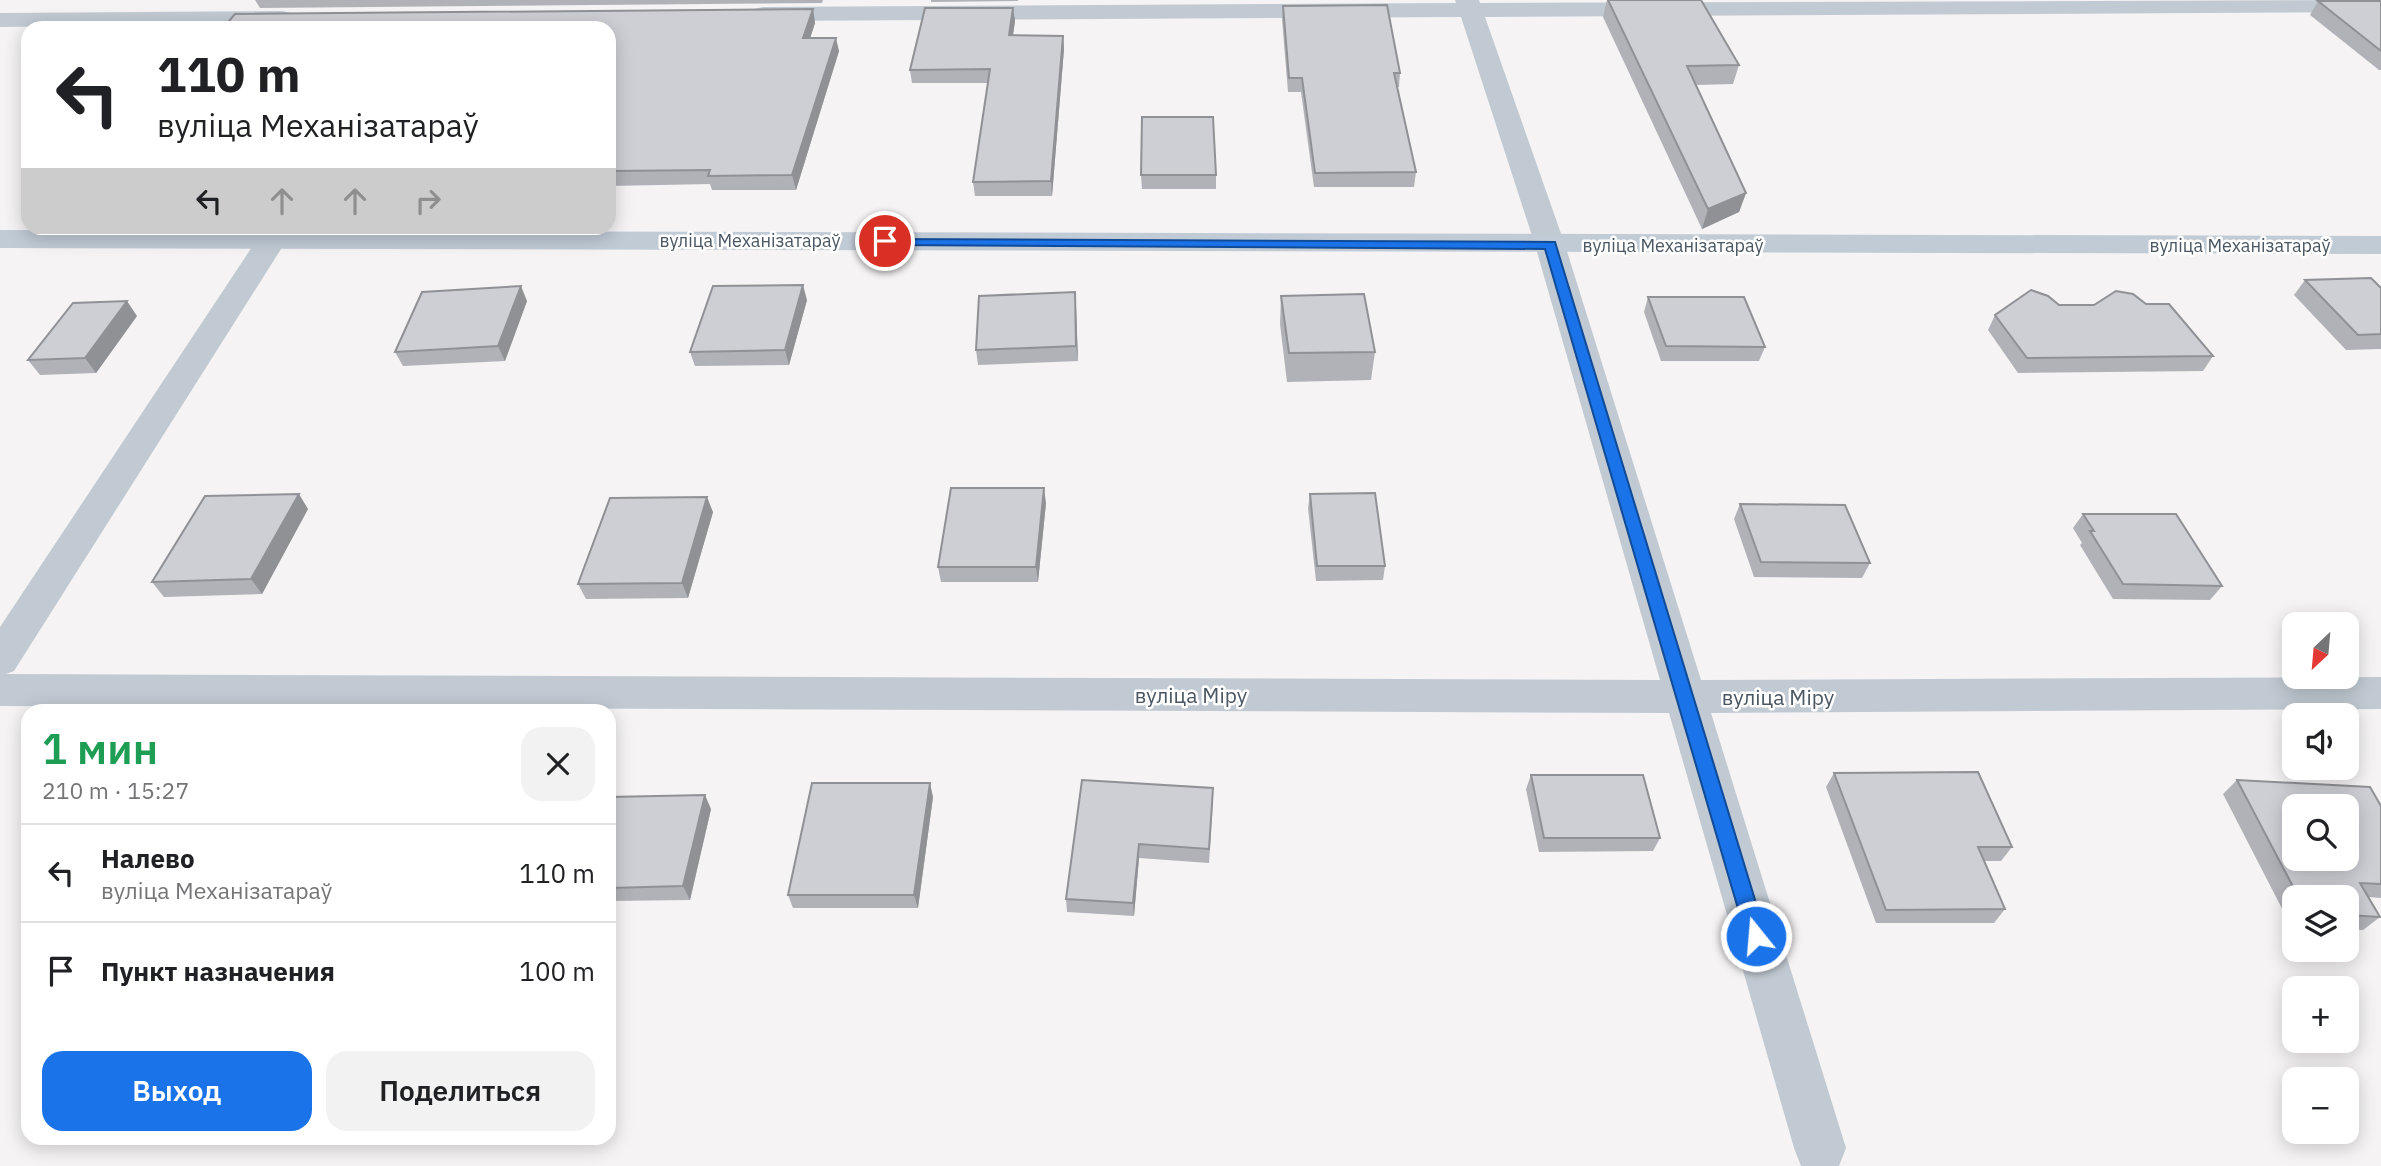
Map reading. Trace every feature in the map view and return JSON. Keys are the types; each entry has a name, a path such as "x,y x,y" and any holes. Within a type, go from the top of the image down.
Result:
{"street":[{"path":"746,14 1468,4 2381,5"},
{"path":"1468,4 1550,245 1820,1148"},
{"path":"12,20 302,18"},
{"path":"0,660 274,238"},
{"name":"вуліца Механізатараў","path":"0,239 2381,245"},
{"name":"вуліца Міру","path":"0,690 1684,697 2381,693"}],"building":[{"path":"1608,0 1701,0 1739,65 1687,66 1746,193 1708,209"},
{"path":"2318,1 2381,1 2381,51"},
{"path":"1387,5 1400,73 1394,73 1416,172 1315,173 1302,78 1289,78 1283,6"},
{"path":"925,8 1013,8 1009,35 1063,36 1051,181 973,182 990,69 910,70"},
{"path":"813,9 803,38 836,38 792,175 708,176 710,170 616,171 616,21 229,21 235,14"},
{"path":"1142,117 1213,117 1216,175 1141,175"},
{"path":"2371,278 2381,288 2381,334 2358,335 2305,280"},
{"path":"803,285 785,350 690,352 713,286"},
{"path":"521,286 498,346 395,352 422,292"},
{"path":"2031,290 2048,296 2059,305 2094,305 2116,291 2133,294 2146,304 2169,304 2213,356 2027,358 1995,315"},
{"path":"1075,292 1076,346 976,350 979,296"},
{"path":"1364,294 1375,352 1289,353 1281,296"},
{"path":"1648,297 1744,297 1765,347 1666,346"},
{"path":"127,301 85,358 28,360 73,303"},
{"path":"951,488 1044,488 1036,567 938,567"},
{"path":"1375,493 1385,566 1317,566 1310,494"},
{"path":"299,494 251,579 152,582 205,496"},
{"path":"707,497 682,583 578,584 610,498"},
{"path":"1740,504 1845,505 1870,563 1761,562"},
{"path":"2083,514 2176,514 2222,586 2123,584 2090,531 2094,531"},
{"path":"1978,772 2012,847 1978,847 2005,909 1886,910 1834,773"},
{"path":"1531,775 1643,775 1660,838 1544,838"},
{"path":"1082,780 1213,788 1209,849 1139,844 1133,903 1066,899"},
{"path":"2237,780 2370,787 2381,806 2381,884 2360,883 2380,917 2359,916 2359,885 2292,885 2285,871 2359,871 2359,794 2282,794 2282,866"},
{"path":"812,783 930,783 914,895 788,895"},
{"path":"705,795 683,886 616,888 616,797"}],"route":[{"path":"885,241 1550,245 1756,936"}]}
